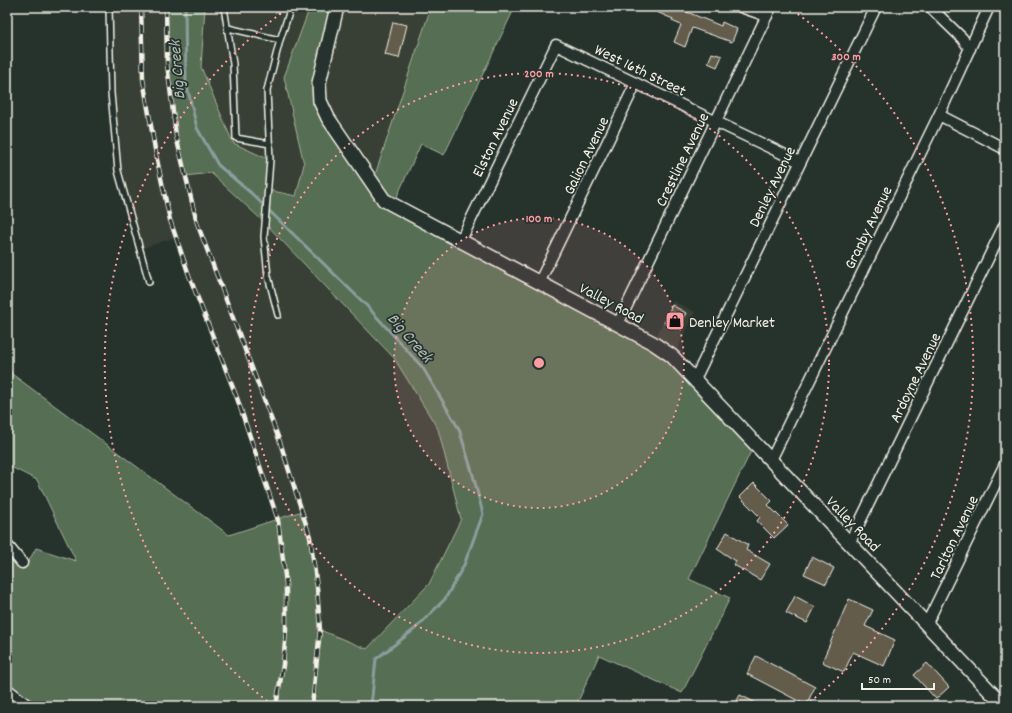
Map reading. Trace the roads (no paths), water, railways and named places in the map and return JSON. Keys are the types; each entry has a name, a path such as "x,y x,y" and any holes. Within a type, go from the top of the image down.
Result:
{"street":[{"name":"Valley Road","path":"337,7 319,83 320,101 328,118 384,200 460,242 655,344 672,356 1004,704"},
{"path":"741,7 769,12"},
{"name":"Denley Avenue","path":"695,379 876,7"},
{"path":"930,7 962,38 970,49"},
{"name":"Granby Avenue","path":"770,460 939,115 989,7"},
{"name":"Crestline Avenue","path":"618,324 769,12"},
{"name":"Elston Avenue","path":"460,242 556,45"},
{"name":"West 16th Street","path":"556,45 800,162"},
{"name":"Galion Avenue","path":"539,283 636,83"},
{"path":"939,115 1005,149"},
{"name":"Ardoyne Avenue","path":"850,542 1005,224"},
{"name":"Tarlton Avenue","path":"927,624 1005,464"},
{"path":"8,547 22,564"},
{"path":"7,689 26,704"}],"lane":[{"path":"109,7 111,93 118,171 149,282"},
{"path":"224,7 233,64 236,138 270,144"},
{"path":"278,315 268,276 264,237 270,144 267,90 280,40 291,7"},
{"path":"228,28 280,40"}],"waterway":[{"name":"Big Creek","path":"185,7 186,82 197,128 218,165 251,193 366,305 423,368 459,429 473,475 483,514 464,565 445,599 416,628 376,659 371,706"}],"railway":[{"path":"141,7 143,79 156,155 170,220 190,278 237,398 278,520 286,584 286,631 283,665 276,706"},
{"path":"166,7 167,64 176,136 197,223 280,442 310,537 317,587 320,630 312,706"}],"place":[{"name":"Denley Market","path":"675,321"}]}
